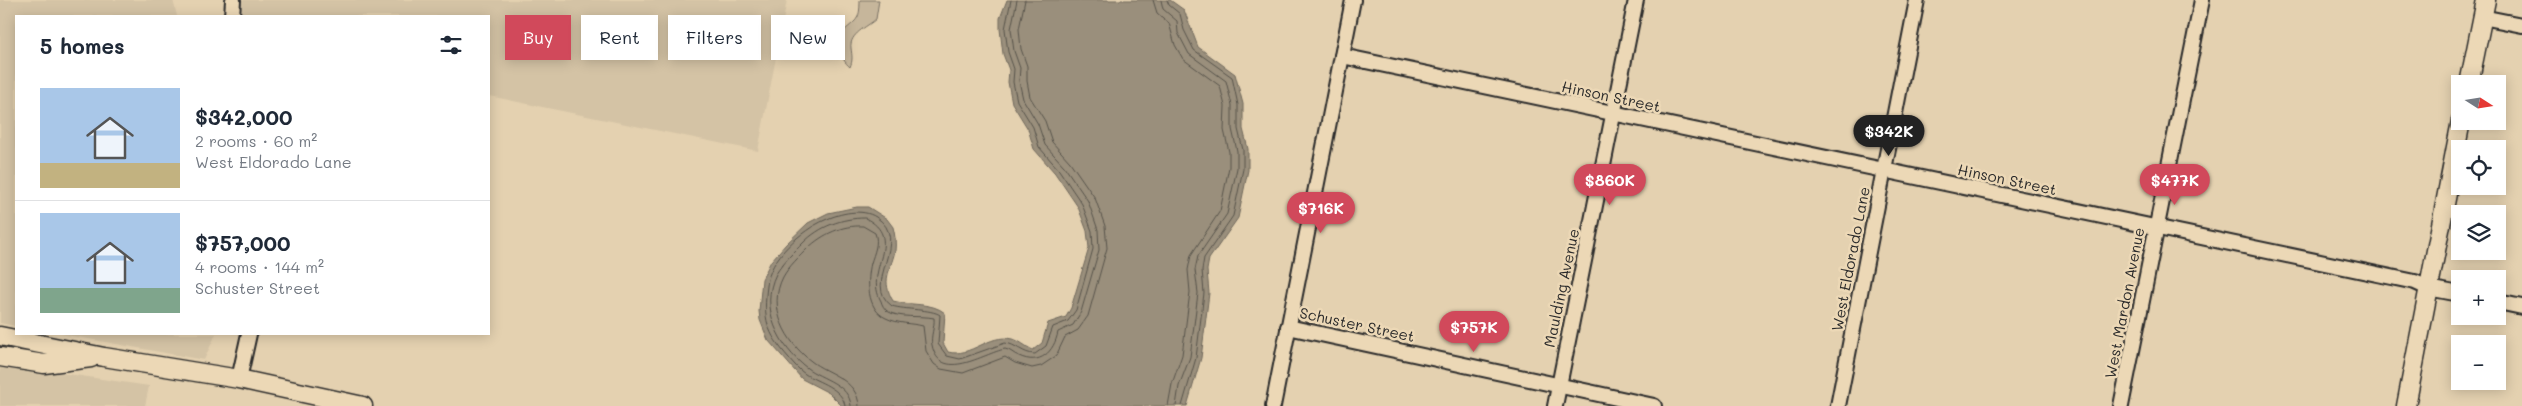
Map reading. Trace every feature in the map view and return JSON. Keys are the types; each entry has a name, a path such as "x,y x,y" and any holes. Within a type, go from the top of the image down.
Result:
{"main road":[{"path":"2471,75 2484,8"},
{"path":"2406,406 2459,130"},
{"path":"0,336 104,357 239,379 363,406"},
{"path":"0,357 44,364 104,357"}],"street":[{"path":"232,15 233,0"},
{"path":"1273,406 1353,0"},
{"name":"Maulding Avenue","path":"1555,406 1636,0"},
{"name":"West Eldorado Lane","path":"1838,406 1917,0"},
{"name":"West Mardon Avenue","path":"2120,406 2202,0"},
{"path":"2484,8 2522,25"},
{"name":"Hinson Street","path":"1342,56 2414,282 2428,288 2451,292"},
{"path":"2506,304 2522,307"},
{"name":"Schuster Street","path":"1288,327 1654,406"},
{"path":"239,379 249,335"}],"shaded area":[{"path":"0,0 173,0 177,15 15,15 15,326 0,323"},
{"path":"239,0 787,0 784,15 771,15 771,60 775,60 758,151 490,96 490,15 238,15"},
{"path":"860,0 879,0 876,19 859,31 851,43 852,62 850,67 844,60 845,30 856,20"},
{"path":"66,335 216,335 204,360"},
{"path":"0,364 149,386 145,406 0,406"}],"water":[{"path":"1007,0 1170,0 1184,10 1198,47 1235,74 1243,104 1243,129 1248,149 1248,170 1238,218 1209,259 1207,270 1209,293 1201,358 1187,406 842,406 829,393 802,379 768,340 760,320 759,311 762,279 771,261 808,223 828,213 857,207 868,207 887,219 893,227 895,251 887,281 889,294 893,301 934,307 945,313 943,343 948,352 964,352 996,339 1004,338 1020,342 1033,350 1042,343 1048,323 1066,317 1071,308 1089,248 1087,231 1078,207 1055,173 1034,149 1028,129 1012,103 1008,82 1009,70 1003,54 1000,29 1000,18"}]}
